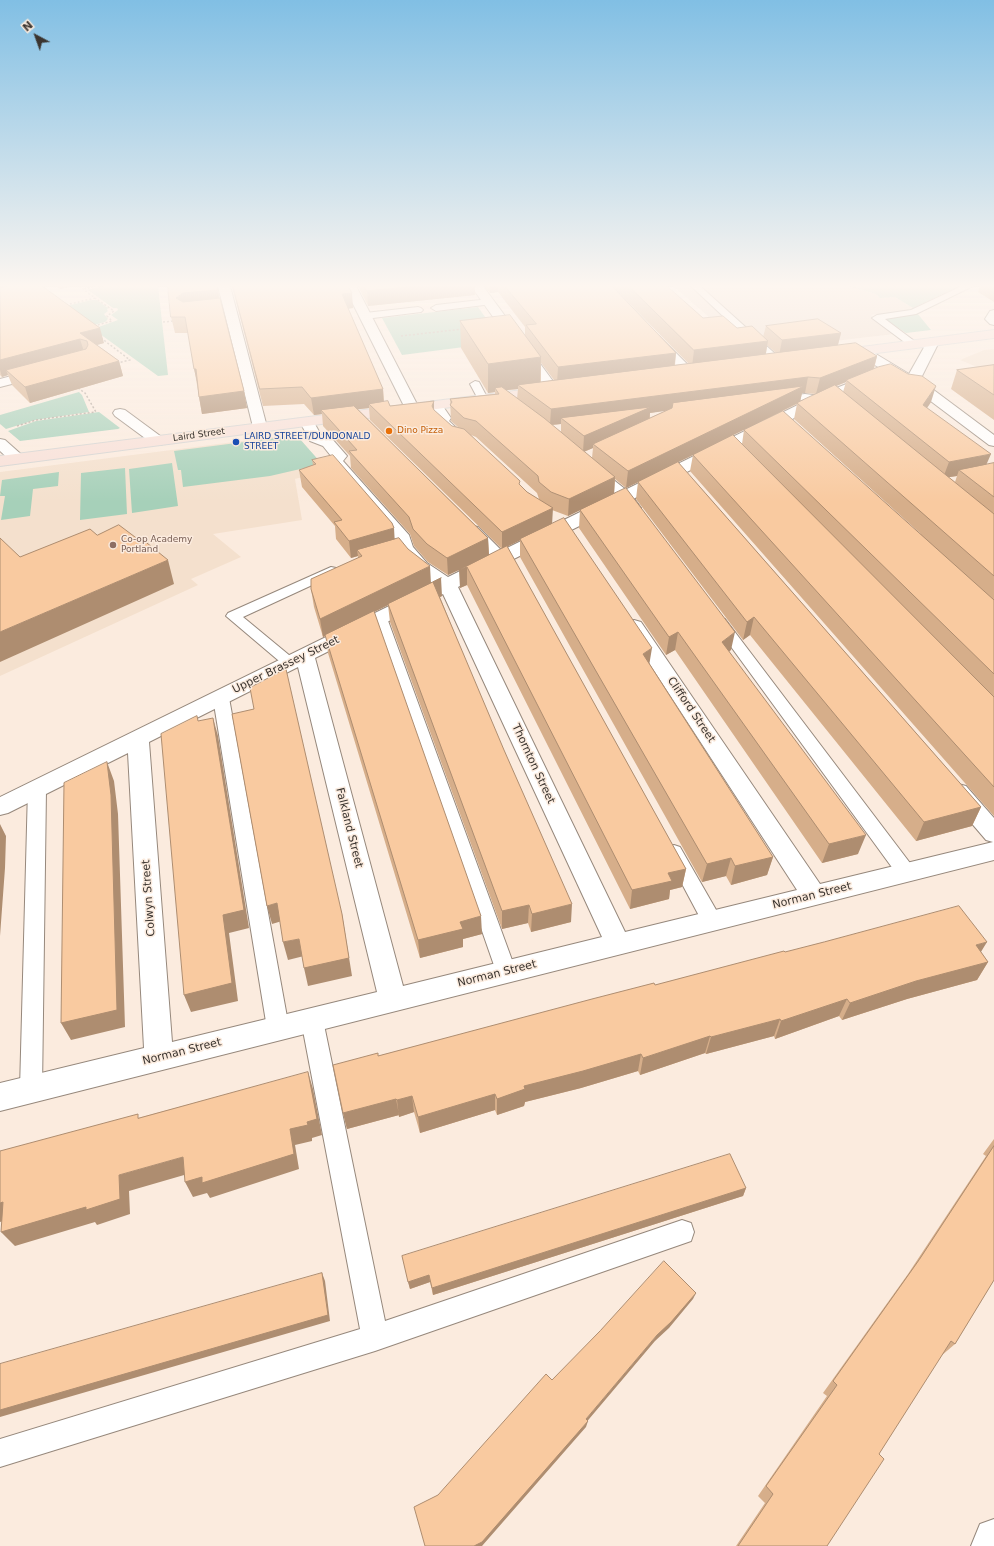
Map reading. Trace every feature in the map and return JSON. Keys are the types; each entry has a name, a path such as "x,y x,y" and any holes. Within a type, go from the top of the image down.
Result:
{"main road":[{"path":"763,364 792,360"},
{"path":"673,375 703,371"},
{"name":"Laird Street","path":"0,461 568,389"}],"street":[{"path":"240,358 260,427"},
{"path":"386,358 412,408"},
{"path":"530,358 553,390"},
{"path":"674,358 688,373"},
{"path":"873,358 917,384 994,442"},
{"path":"917,384 914,376 924,358"},
{"path":"0,383 61,367 73,376"},
{"name":"Upper Brassey Street","path":"0,807 448,584 510,560 566,527 626,496 683,476 788,424 875,376 898,373"},
{"path":"435,405 444,418 442,422 459,438 470,441 475,446"},
{"path":"120,413 158,441"},
{"path":"307,422 315,438 328,443 338,456 335,461 403,539 398,550 448,584"},
{"path":"0,443 18,459"},
{"name":"Thornton Street","path":"448,584 618,944"},
{"name":"Clifford Street","path":"625,611 814,895"},
{"name":"Falkland Street","path":"298,659 393,1000"},
{"name":"Colwyn Street","path":"138,739 159,1057"},
{"path":"947,780 994,834"},
{"name":"Norman Street","path":"0,1097 994,851"},
{"path":"990,1546 994,1538"}],"lane":[{"path":"774,358 778,362"},
{"path":"475,384 483,399"},
{"path":"767,402 805,396 833,399"},
{"path":"503,397 514,406"},
{"path":"357,415 368,426"},
{"path":"587,464 626,496 645,522"},
{"path":"462,520 510,560"},
{"path":"298,659 233,616 342,567"},
{"path":"711,611 906,872"},
{"path":"380,618 506,971"},
{"path":"221,698 278,1028"},
{"path":"31,1089 37,789"},
{"path":"666,838 712,921"},
{"path":"312,1020 374,1338"},
{"path":"0,1453 374,1338 682,1232"}],"path":[{"path":"116,364 130,360 128,358"},
{"path":"73,376 65,378 85,393 95,412"},
{"path":"14,427 36,420 102,411 120,413"}],"shaded area":[{"path":"964,358 994,358 994,374 960,360"},
{"name":"Co-op Academy Portland","path":"296,434 327,471 295,479 302,520 213,534 241,557 191,579 198,585 0,676 0,472"}],"green space":[{"path":"133,358 166,358 168,375 158,376"},
{"path":"79,392 82,395 89,412 35,420 6,429 0,424 0,415"},
{"path":"99,412 120,428 20,441 8,431 36,421"},
{"path":"291,436 299,438 322,464 270,476 183,487 181,470 178,470 174,451"},
{"path":"172,463 178,506 132,513 129,469"},
{"path":"125,468 127,514 80,520 81,473"},
{"path":"59,472 58,486 33,489 30,516 1,520 5,496 0,496 2,480"}],"building":[{"path":"51,358 115,358 119,361 25,387 6,370"},
{"path":"192,358 236,358 244,391 199,397 196,369 194,369"},
{"path":"252,358 370,358 383,389 311,398 302,387 260,389"},
{"path":"484,358 532,358 488,364"},
{"path":"551,358 633,358 558,367"},
{"path":"734,358 871,358 820,378 808,377 551,409 518,385"},
{"path":"891,364 908,374 922,376 936,386 923,405 991,454 949,462 846,380 878,367"},
{"path":"994,365 994,395 957,370"},
{"path":"835,385 994,514 994,576 797,403"},
{"path":"804,386 628,471 593,444 672,408 673,403"},
{"path":"502,387 544,418 615,477 569,499 551,492 539,482 538,476 476,421 464,418 450,405 452,402 450,399 499,394 495,388"},
{"path":"388,401 390,406 434,401 432,406 434,410 452,426 464,429 520,481 519,484 527,492 553,508 502,532 369,404"},
{"path":"354,406 488,538 447,558 427,544 413,529 409,517 349,451 357,450 321,410"},
{"path":"651,407 584,436 561,418"},
{"path":"783,411 994,600 994,674 744,430"},
{"path":"733,435 994,697 994,787 693,455"},
{"path":"333,455 392,523 394,528 349,541 334,522 342,520 299,470 316,464 312,460"},
{"path":"678,462 981,807 924,822 754,617 747,622 638,482"},
{"path":"994,463 994,497 959,470"},
{"path":"626,488 735,632 722,642 866,835 829,844 678,632 669,637 580,510"},
{"path":"564,518 652,648 643,654 773,857 735,866 731,858 707,864 520,539"},
{"path":"119,525 139,540 142,539 168,560 0,632 0,538 20,557 90,529 97,535"},
{"path":"399,538 408,549 430,566 320,619 311,589 311,579 362,556 357,550"},
{"path":"507,546 686,869 668,873 672,881 632,890 467,567 459,570"},
{"path":"441,578 433,582 504,750 572,904 532,914 529,905 502,911 388,604"},
{"path":"374,611 481,916 460,922 463,929 418,940 325,635"},
{"path":"286,669 342,914 349,958 304,968 299,939 283,942 277,903 267,906 232,714 254,709 250,688"},
{"path":"197,716 198,721 213,718 244,910 223,915 232,983 184,995 161,734"},
{"path":"107,762 111,795 117,1010 61,1023 64,783"},
{"path":"959,906 987,942 976,945 988,962 916,981 850,1003 847,999 781,1021 780,1019 711,1037 710,1036 643,1058 641,1054 524,1086 525,1089 497,1099 495,1094 418,1117 412,1096 343,1113 333,1065 378,1053 378,1056 592,999 654,983 655,985"},
{"path":"308,1072 317,1119 307,1122 308,1125 290,1129 294,1154 202,1183 202,1177 185,1182 183,1157 119,1175 120,1199 86,1210 86,1207 1,1232 3,1202 0,1203 0,1151 138,1114 138,1118"},
{"path":"994,1146 994,1280 955,1344 951,1341 879,1454 884,1459 827,1546 738,1546 773,1494 766,1486 837,1385 833,1381 919,1260"},
{"path":"730,1154 746,1188 432,1288 429,1275 408,1282 402,1256"},
{"path":"664,1261 696,1293 671,1322 657,1335 586,1419 588,1421 482,1542 474,1546 425,1546 414,1507 438,1495 546,1374 552,1380 600,1331"},
{"path":"322,1273 328,1315 0,1410 0,1364"}],"place":[{"name":"Dino Pizza","path":"389,431"},
{"name":"LAIRD STREET/DUNDONALD STREET","path":"236,442"},
{"name":"Co-op Academy Portland","path":"113,545"}]}
